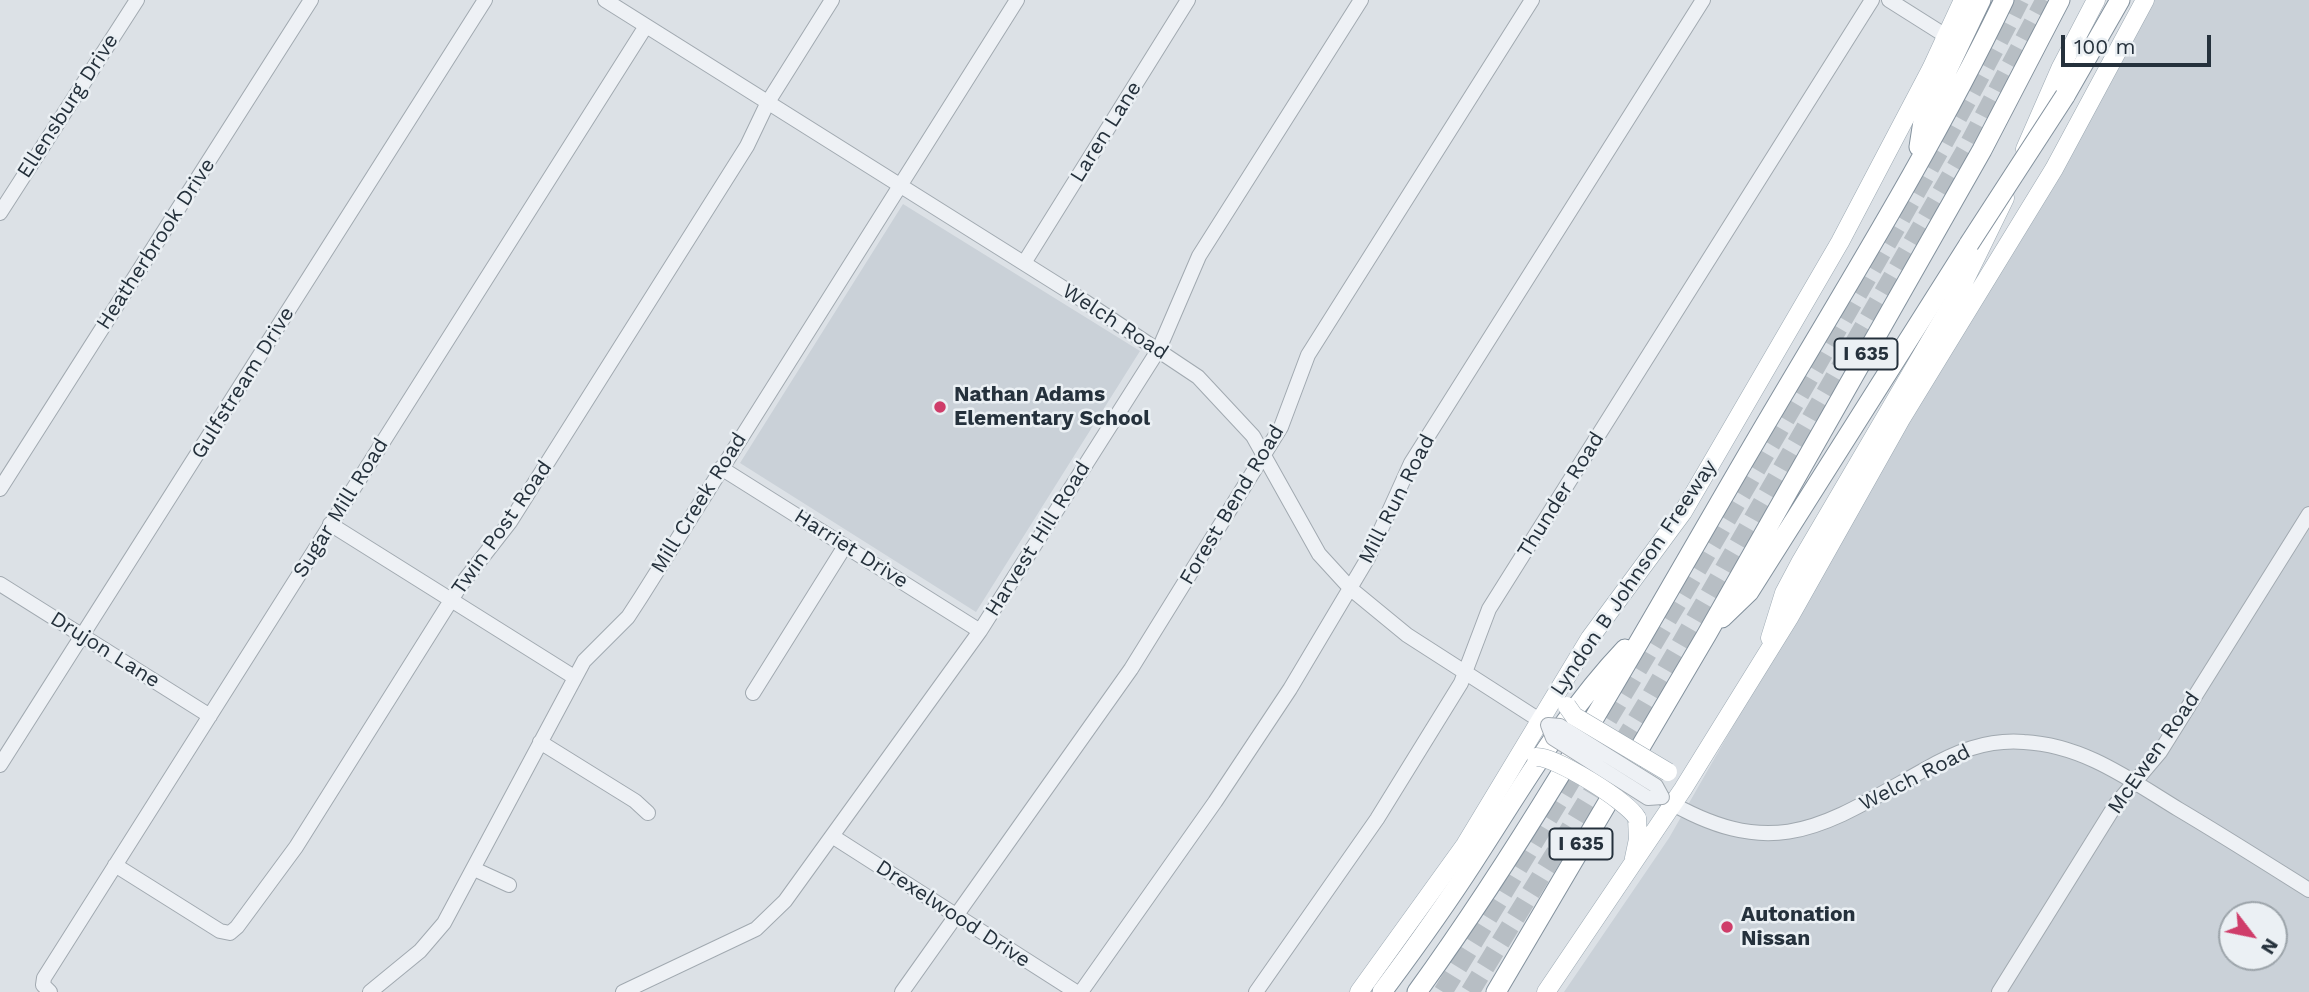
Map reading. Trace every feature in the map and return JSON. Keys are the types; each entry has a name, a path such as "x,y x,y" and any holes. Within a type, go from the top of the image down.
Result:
{"highway":[{"path":"1917,160 1923,121 1980,0"},
{"name":"Lyndon B Johnson Freeway","path":"1417,990 1542,801 1647,626 1917,160 2004,0"},
{"name":"I 635","path":"1496,992 1707,634 1975,162 2060,0"},
{"path":"1707,634 1749,592 2065,96 2120,0"},
{"path":"1382,992 1598,677 1647,626"}],"main road":[{"name":"Lyndon B Johnson Freeway","path":"1359,992 1465,845 1516,762 1544,723 1574,663 1649,562 1712,464 1840,242 1963,0"},
{"path":"1767,652 1774,620 1784,593 1981,253 2038,116 2096,0"},
{"path":"1546,992 1629,871 1667,801 1704,756 1767,652 1901,419 2054,169 2145,0"},
{"path":"1574,663 1566,682 1567,706 1574,716 1668,772 1685,770 1704,756"},
{"path":"1516,762 1536,757 1555,761 1626,806 1637,818 1638,839 1629,871"}],"street":[{"name":"Ellensburg Drive","path":"0,213 136,0"},
{"name":"Heatherbrook Drive","path":"0,489 311,0"},
{"name":"Gulfstream Drive","path":"0,765 485,0"},
{"name":"Welch Road","path":"605,0 1159,349 1216,394 1253,436 1319,554 1350,589 1390,623 1544,723 1560,726 1656,786 1667,801 1726,828 1755,834 1804,830 1850,811 1948,756 1979,746 2004,742 2047,744 2073,750 2134,781 2309,890"},
{"name":"Twin Post Road","path":"115,865 220,931 230,933 246,916 296,847 452,600 510,522 747,146 768,102 832,0"},
{"name":"Mill Creek Road","path":"370,992 434,937 474,869 574,677 596,646 628,617 1017,0"},
{"name":"Laren Lane","path":"1024,263 1188,0"},
{"name":"Harvest Hill Road","path":"622,992 756,929 785,901 980,631 1159,349 1199,256 1361,0"},
{"name":"Forest Bend Road","path":"902,992 1111,700 1265,455 1288,412 1308,355 1532,0"},
{"name":"Mill Run Road","path":"1082,992 1215,802 1350,589 1410,463 1703,0"},
{"name":"Thunder Road","path":"1255,992 1377,819 1465,672 1489,609 1872,0"},
{"path":"1889,0 1946,36"},
{"name":"Sugar Mill Road","path":"49,991 43,985 44,978 646,26"},
{"name":"Harriet Drive","path":"721,467 980,631"},
{"name":"McEwen Road","path":"1999,992 2116,804 2160,752 2309,514"},
{"path":"330,524 574,677"},
{"path":"753,693 845,545"},
{"name":"Drujon Lane","path":"0,584 209,716"},
{"path":"540,742 635,801 648,813"},
{"name":"Drexelwood Drive","path":"832,836 1076,992"},
{"path":"474,869 509,885"}],"shaded area":[{"path":"2148,0 2309,0 2309,992 1564,992 1669,838"},
{"name":"Nathan Adams Elementary School","path":"903,204 1140,351 976,612 740,463"}],"tunnel":[{"path":"1443,992 1775,438 1923,180 2020,0"},
{"path":"1470,992 1645,706 1969,144 2045,0"}],"place":[{"name":"Nathan Adams Elementary School","path":"940,407"},
{"name":"Autonation Nissan","path":"1727,927"}]}
